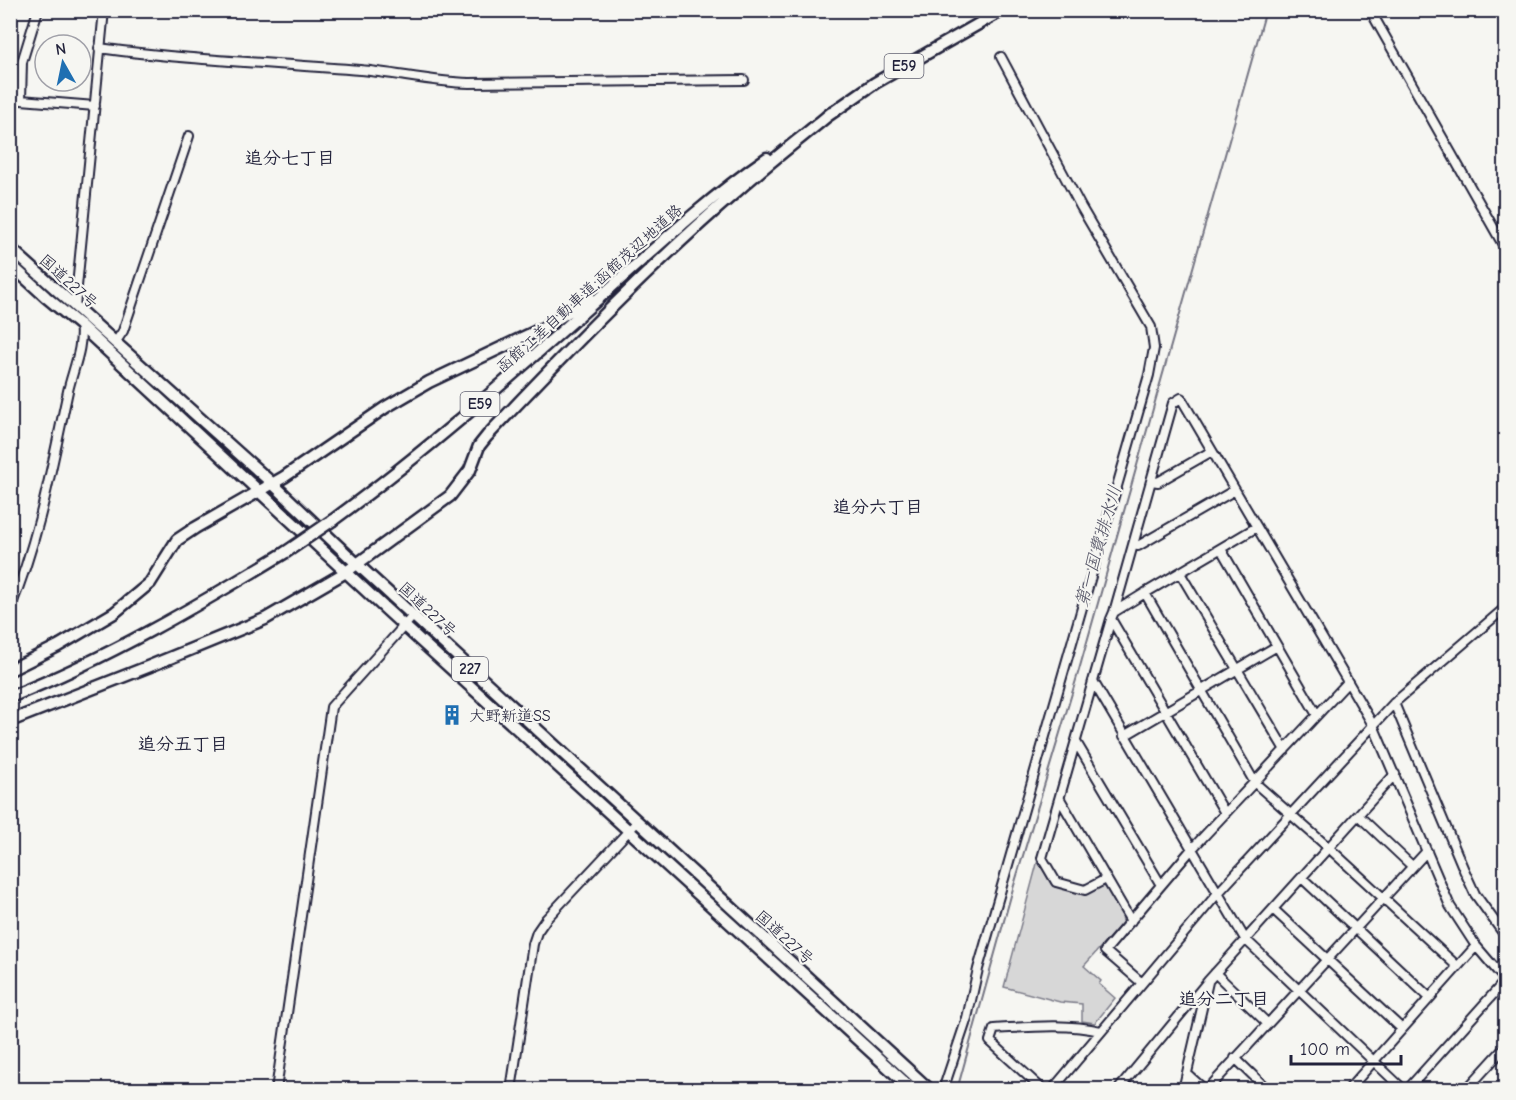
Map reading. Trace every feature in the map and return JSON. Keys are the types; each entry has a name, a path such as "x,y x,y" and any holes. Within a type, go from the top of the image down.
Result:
{"highway":[{"name":"函館江差自動車道;函館茂辺地道路","path":"10,697 124,646 197,607 333,520 477,407 699,210 739,178 758,168 875,83 979,22 1003,11"},
{"path":"10,721 265,619 346,572 450,496 470,470 479,446 487,435 676,245 738,190 758,168"},
{"name":"国道227号","path":"10,248 273,484 913,1089"},
{"name":"国道227号","path":"10,264 81,326 404,625 930,1089"},
{"path":"10,670 58,646 114,613 150,583 177,540 195,528 273,484 386,407 429,382 543,328 620,280"}],"street":[{"path":"38,10 22,62 21,100 95,106"},
{"path":"10,609 23,578 36,536 82,341 81,326 74,305 104,10"},
{"path":"1370,10 1506,250"},
{"path":"99,48 194,59 398,73 459,83 744,80"},
{"path":"943,1089 967,1018 978,969 1149,375 1154,348 1150,327 1081,207 1001,57"},
{"path":"115,343 123,331 189,136"},
{"path":"1093,681 1245,939 1373,1061 1406,1089 1505,981 1476,946 1450,906 1373,725 1181,398 1173,403 1042,858 1056,882 1084,890 1106,879"},
{"path":"1151,481 1158,482 1212,451"},
{"path":"1133,545 1138,546 1235,489"},
{"path":"1112,616 1145,593 1257,527"},
{"path":"1221,549 1317,715"},
{"path":"1180,573 1285,750"},
{"path":"1145,593 1255,783 1457,966"},
{"path":"1052,1089 1218,893 1373,725 1394,703 1506,607"},
{"path":"276,1089 331,707 413,616"},
{"path":"1112,616 1225,813"},
{"path":"1124,736 1277,646"},
{"path":"1142,983 1105,951 1191,850 1348,682"},
{"path":"1394,703 1475,894 1506,938"},
{"path":"1076,742 1161,885"},
{"path":"1118,1089 1215,973 1395,774"},
{"path":"1060,799 1131,921"},
{"path":"1358,815 1412,866"},
{"path":"511,1089 533,944 537,932 546,919 633,826"},
{"path":"1187,1074 1206,1089 1427,851"},
{"path":"1302,878 1430,998"},
{"path":"1273,909 1402,1029"},
{"path":"1348,1089 1476,946"},
{"path":"1215,973 1268,1023"},
{"path":"1183,1089 1208,981"},
{"path":"1043,1089 990,1041 994,1029 1059,1025 1101,1031"},
{"path":"1466,1089 1506,1046"},
{"path":"1235,1059 1268,1089"}],"shaded area":[{"path":"1038,860 1053,886 1086,895 1100,886 1106,887 1123,914 1122,923 1084,966 1115,998 1095,1023 1082,1021 1082,1004 1060,1002 1004,987"}],"waterway":[{"name":"第一国費排水川","path":"957,1090 1266,10"}],"place":[{"name":"大野新道SS","path":"452,715"}],"district":[{"name":"追分七丁目","path":"290,158"},
{"name":"追分六丁目","path":"878,507"},
{"name":"追分五丁目","path":"183,744"},
{"name":"追分二丁目","path":"1224,999"}]}
